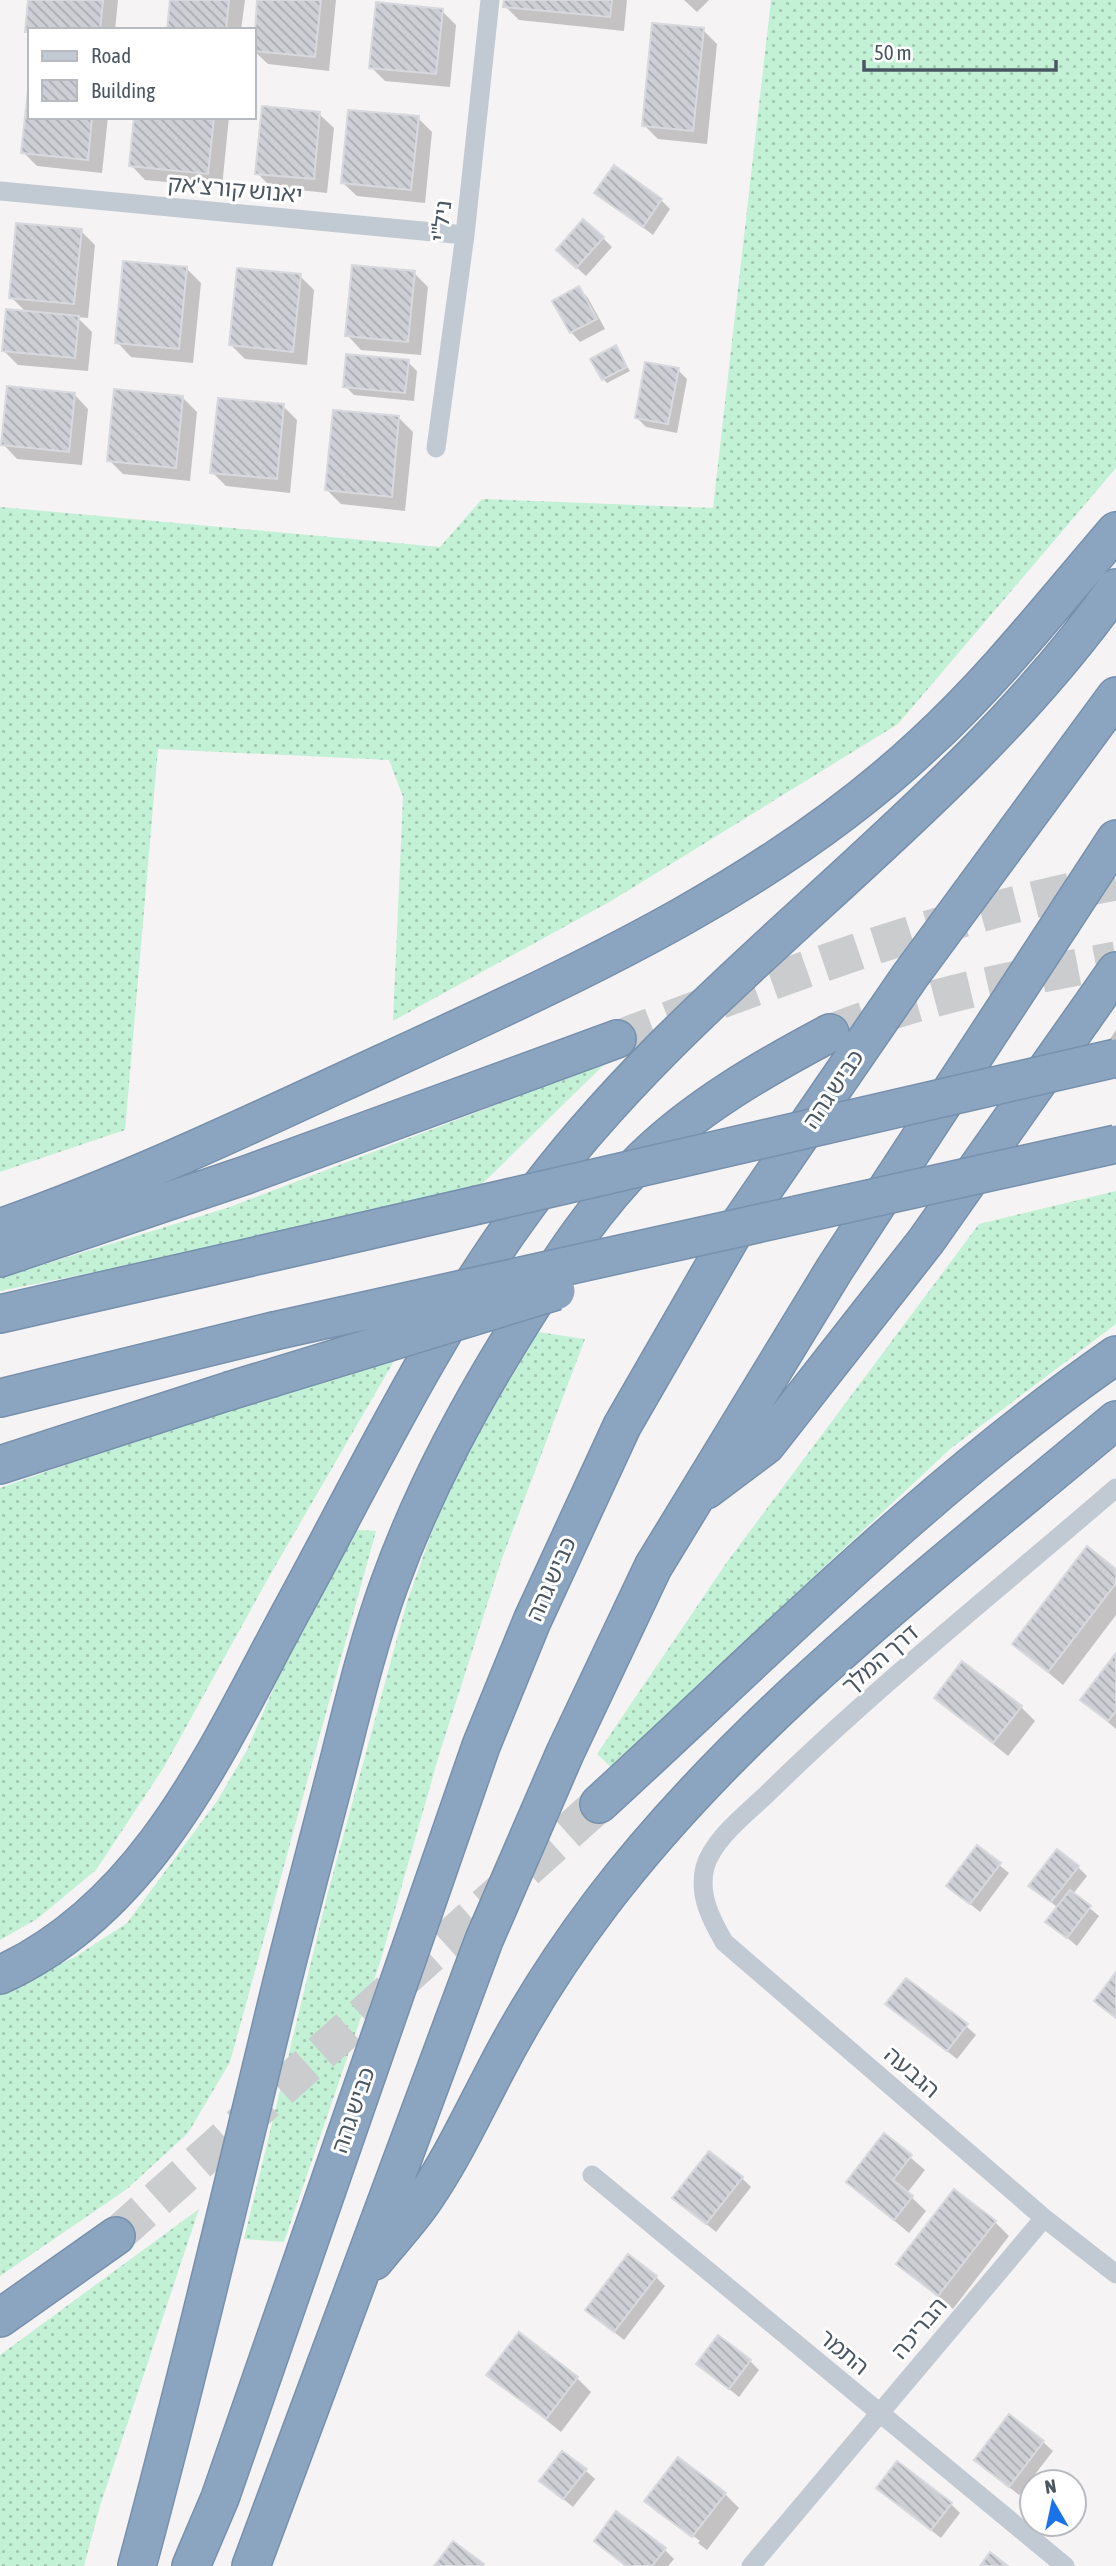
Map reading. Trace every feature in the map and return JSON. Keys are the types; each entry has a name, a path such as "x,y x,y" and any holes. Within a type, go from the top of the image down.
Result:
{"highway":[{"path":"0,1228 225,1136 545,989 712,901 788,853 923,746 1010,655 1116,531"},
{"path":"0,1975 32,1961 103,1907 137,1870 165,1833 224,1735 470,1290 523,1210 581,1133 664,1045 1007,718 1080,635 1116,588"},
{"name":"כביש גהה","path":"191,2566 220,2498 481,1746 532,1621 622,1426 732,1235 910,976 1116,696"},
{"path":"251,2566 484,1940 565,1753 653,1567 834,1270 1116,839"},
{"path":"692,1500 766,1445 926,1241 1116,971"},
{"path":"137,2566 175,2430 296,1922 364,1661 389,1585 415,1519 479,1389 558,1264 601,1205 643,1159 687,1122 762,1071 830,1033"},
{"path":"0,1258 246,1175 617,1039"},
{"path":"0,1314 1116,1058"},
{"path":"0,1398 274,1331 1116,1144"},
{"path":"0,1465 229,1391 871,1198"},
{"path":"599,1804 860,1563 992,1448 1116,1355"},
{"path":"357,2281 424,2200 555,1967 655,1836 716,1771 865,1632 1116,1420"},
{"path":"0,2318 116,2236"}],"street":[{"name":"ניל\"י","path":"436,448 465,235 490,0"},
{"name":"יאנוש קורצ'אק","path":"0,191 465,235"},
{"name":"דרך המלך","path":"703,1887 706,1865 717,1846 810,1752 1116,1488"},
{"name":"הגבעה","path":"703,1887 708,1914 724,1942 1044,2218 1116,2274"},
{"name":"התמר","path":"592,2175 1065,2566"},
{"name":"הבריכה","path":"751,2566 1044,2218"}],"green space":[{"path":"771,0 1116,0 1116,468 898,724 611,901 393,1021 403,797 389,760 158,749 125,1130 0,1172 0,507 440,547 482,499 713,508"},
{"path":"617,1052 481,1185 220,1247 0,1291 0,1278 227,1208 493,1106"},
{"path":"1116,1191 1116,1324 950,1449 611,1767 597,1754 727,1562 979,1224"},
{"path":"531,1331 585,1339 501,1561 439,1755 381,1959 284,2242 244,2239 328,1892 407,1602 449,1484"},
{"path":"394,1361 266,1582 164,1767 96,1870 37,1919 0,1940 0,1488 156,1433"},
{"path":"342,1529 376,1531 230,2062 188,2133 127,2189 0,2276 0,1992 75,1957 127,1923 217,1801 247,1750"},
{"path":"199,2209 100,2506 84,2566 0,2566 0,2355"}],"building":[{"path":"28,0 103,0 100,28 28,28 28,32 25,32"},
{"path":"170,0 229,0 226,28 167,28"},
{"path":"257,0 321,0 315,57 256,51"},
{"path":"504,0 612,0 610,17 503,7"},
{"path":"376,2 443,9 436,74 369,68"},
{"path":"652,23 704,28 693,131 642,126"},
{"path":"28,90 28,119 92,119 88,160 21,153"},
{"path":"262,106 320,112 314,179 255,174"},
{"path":"348,110 419,116 411,190 341,183"},
{"path":"134,119 214,119 208,174 129,166"},
{"path":"614,165 662,199 643,227 594,193"},
{"path":"583,219 604,237 576,268 556,250"},
{"path":"16,223 82,229 74,304 9,298"},
{"path":"123,261 187,267 179,349 115,343"},
{"path":"352,265 415,271 408,342 345,336"},
{"path":"237,268 301,274 293,352 229,345"},
{"path":"579,286 597,319 570,333 552,301"},
{"path":"6,309 79,316 75,358 2,351"},
{"path":"616,345 627,367 602,380 590,359"},
{"path":"346,354 409,360 405,393 343,387"},
{"path":"645,362 679,368 668,424 635,418"},
{"path":"7,386 75,393 69,452 1,445"},
{"path":"114,389 183,396 176,468 107,461"},
{"path":"218,398 284,404 277,479 210,473"},
{"path":"333,410 399,416 392,497 325,490"},
{"path":"1087,1546 1116,1569 1116,1583 1048,1672 1012,1644"},
{"path":"1116,1653 1116,1711 1108,1721 1080,1700"},
{"path":"962,1661 1022,1706 993,1743 934,1698"},
{"path":"977,1845 1001,1863 970,1904 946,1886"},
{"path":"1057,1849 1079,1866 1051,1902 1028,1886"},
{"path":"1070,1890 1091,1906 1067,1938 1045,1922"},
{"path":"1116,1972 1116,2018 1094,2001"},
{"path":"906,1978 968,2024 947,2051 885,2004"},
{"path":"884,2133 912,2155 893,2180 913,2196 894,2220 846,2182"},
{"path":"709,2151 743,2177 706,2224 672,2198"},
{"path":"954,2189 996,2221 938,2296 896,2264"},
{"path":"628,2254 657,2276 614,2332 585,2310"},
{"path":"519,2332 578,2377 546,2419 486,2375"},
{"path":"718,2335 751,2360 729,2389 696,2364"},
{"path":"1009,2414 1044,2441 1023,2468 1018,2468 1018,2475 1009,2487 974,2460"},
{"path":"562,2451 587,2469 563,2499 539,2481"},
{"path":"678,2457 726,2493 692,2537 644,2501"},
{"path":"897,2461 952,2503 931,2530 876,2488"},
{"path":"616,2511 666,2548 652,2566 626,2566 594,2541"},
{"path":"453,2541 484,2564 483,2566 434,2566"},
{"path":"990,2552 1008,2566 980,2566"}],"tunnel":[{"path":"617,1039 801,971 926,930 1052,895 1116,882"},
{"path":"830,1033 936,998 1116,960"},
{"path":"116,2236 599,1804"}]}
